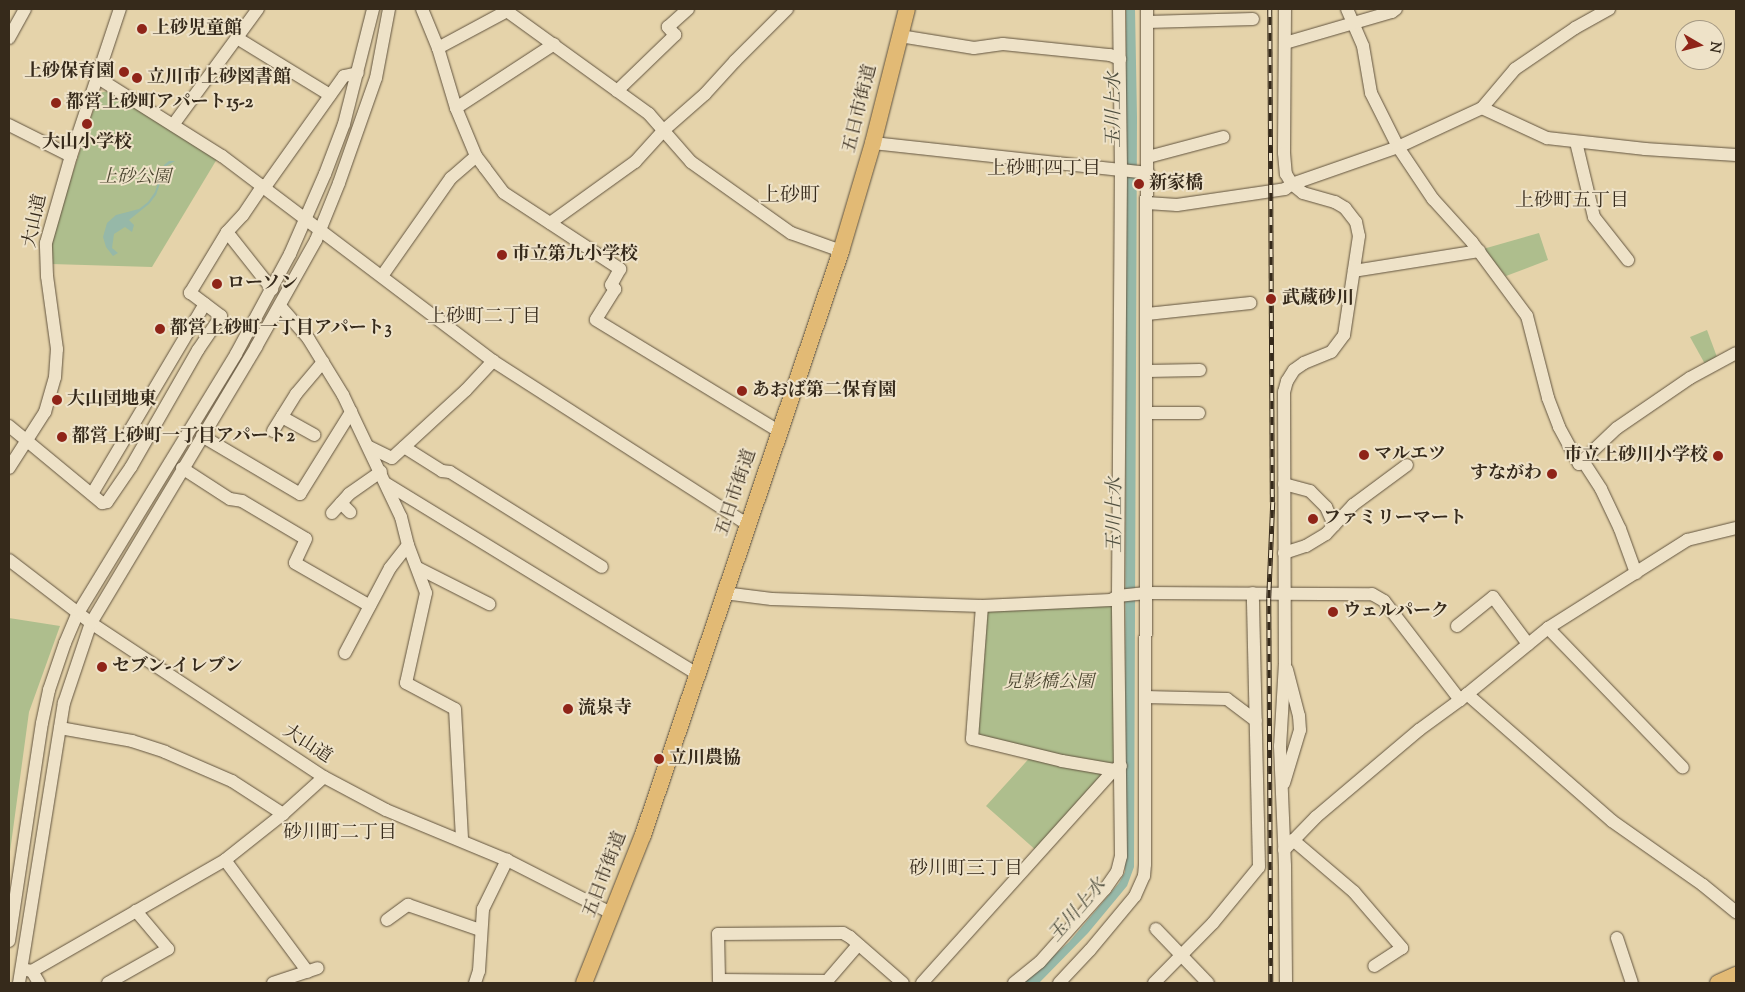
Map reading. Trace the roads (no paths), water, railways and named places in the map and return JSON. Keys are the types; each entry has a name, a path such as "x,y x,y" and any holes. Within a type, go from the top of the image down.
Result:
{"main road":[{"name":"五日市街道","path":"584,983 643,835 841,251 864,157 873,143 907,9"},
{"path":"1718,983 1736,976"}],"street":[{"path":"10,32 25,9"},
{"name":"大山道","path":"9,468 45,412 55,377 57,349 46,276 46,243 71,156 98,78 117,9"},
{"path":"173,125 258,9"},
{"path":"9,941 49,690 78,614 227,370 272,290 306,219 344,124 358,73 372,9"},
{"path":"19,983 26,970 32,901 64,702 91,623 280,306 321,229 340,183 376,78 389,9"},
{"path":"422,9 438,48 456,108 476,156 504,193 620,269 611,285 616,289 596,320 780,432"},
{"path":"617,91 676,35 668,27 688,9"},
{"path":"550,224 635,162 664,130 705,94 787,9"},
{"path":"1014,983 1054,947 1105,889 1117,872 1121,856 1118,768 1124,172 1119,9"},
{"path":"1058,983 1090,950 1135,896 1144,876 1144,594 1148,203 1145,173 1148,157 1147,9"},
{"path":"1285,9 1285,170 1292,184 1307,196 1339,204 1354,218 1359,236 1346,330 1340,344 1329,354 1298,367 1290,375 1285,386 1285,663 1281,713 1283,786 1289,845 1286,983"},
{"path":"1347,9 1363,46 1371,93 1398,147 1433,199 1479,251 1527,316 1548,398 1559,427 1579,464 1617,428 1690,378 1736,353"},
{"path":"1285,43 1354,24 1396,9"},
{"path":"1148,203 1186,204 1285,189 1292,184 1398,147 1482,108 1515,69 1575,28 1609,9"},
{"path":"438,48 506,10 648,114 691,162 791,232 841,251"},
{"path":"1147,22 1253,20"},
{"path":"900,36 974,48 1003,44 1110,55 1120,58"},
{"path":"237,38 330,95"},
{"path":"456,108 554,44"},
{"path":"9,426 102,503 107,502 131,467 198,350 221,316 190,293 226,232 243,216 344,76 358,73"},
{"path":"98,78 222,156 264,186 493,362 748,525"},
{"path":"1482,108 1547,138 1576,142 1736,154"},
{"path":"9,124 71,156"},
{"path":"1148,157 1223,137"},
{"path":"1576,142 1594,217 1628,260"},
{"path":"873,143 1145,173"},
{"path":"382,276 451,178 476,156"},
{"path":"226,232 272,290"},
{"path":"1354,271 1479,251"},
{"path":"1147,314 1250,303"},
{"path":"92,494 205,304"},
{"path":"280,306 293,320 323,362 369,447 402,517 408,544 426,593 406,683 455,709 462,840"},
{"path":"273,431 296,394 323,362"},
{"path":"369,447 392,458 493,362"},
{"path":"1147,371 1200,370"},
{"path":"202,436 300,494 351,412"},
{"path":"1147,413 1199,413"},
{"path":"282,417 314,435"},
{"path":"404,447 442,471 450,472 602,567"},
{"path":"1583,461 1601,489 1620,529 1636,573"},
{"path":"1284,553 1306,546 1326,534 1353,505 1407,466"},
{"path":"182,468 230,499 242,501 306,539 295,563 370,606"},
{"path":"341,509 349,494 381,472"},
{"path":"387,484 697,674"},
{"path":"1284,484 1310,491 1326,507 1334,525"},
{"path":"1289,845 1316,817 1419,730 1464,697 1548,628 1688,540 1736,528"},
{"path":"345,653 390,568 408,544"},
{"name":"大山道","path":"9,560 91,623 324,777 386,810 507,860 613,914"},
{"path":"418,568 490,604"},
{"path":"724,593 772,599 982,606 1111,600 1121,595 1144,594 1364,593 1378,596 1464,697 1612,821 1703,885 1736,912"},
{"path":"1154,983 1214,922 1259,867 1253,593"},
{"path":"1457,627 1493,597 1528,644"},
{"path":"982,606 972,740 1062,761 1118,768"},
{"path":"1548,628 1683,768"},
{"path":"1283,786 1291,766 1300,730 1299,716 1285,663"},
{"path":"1145,697 1227,699 1256,721"},
{"path":"60,728 132,741 165,752 232,782 283,814"},
{"path":"922,983 1118,768"},
{"path":"26,970 136,911 225,860 283,814 324,777"},
{"path":"1289,845 1354,892 1402,948 1374,966"},
{"path":"225,860 313,970 287,981 273,983"},
{"path":"475,983 479,971 482,909 507,860"},
{"path":"16,898 32,901"},
{"path":"386,920 408,905 480,930"},
{"path":"108,983 168,949 136,911"},
{"path":"1156,929 1208,983"},
{"path":"858,945 827,981 719,980 718,934 843,933 858,945 903,983"},
{"path":"1617,938 1632,983"},
{"path":"26,970 39,983"}],"railway":[{"path":"1270,9 1273,502 1269,598 1271,983"}],"place":[{"name":"上砂児童館","path":"142,29"},
{"name":"上砂保育園","path":"124,72"},
{"name":"立川市上砂図書館","path":"137,78"},
{"name":"都営上砂町アパート15-2","path":"56,103"},
{"name":"大山小学校","path":"87,124"},
{"name":"新家橋","path":"1139,184"},
{"name":"市立第九小学校","path":"502,255"},
{"name":"ローソン","path":"217,284"},
{"name":"武蔵砂川","path":"1271,299"},
{"name":"都営上砂町一丁目アパート3","path":"160,329"},
{"name":"あおば第二保育園","path":"742,391"},
{"name":"大山団地東","path":"57,400"},
{"name":"都営上砂町一丁目アパート2","path":"62,437"},
{"name":"マルエツ","path":"1364,455"},
{"name":"市立上砂川小学校","path":"1718,456"},
{"name":"すながわ","path":"1552,474"},
{"name":"ファミリーマート","path":"1313,519"},
{"name":"ウェルパーク","path":"1333,612"},
{"name":"セブン-イレブン","path":"102,667"},
{"name":"流泉寺","path":"568,709"},
{"name":"立川農協","path":"659,759"}],"district":[{"name":"上砂町四丁目","path":"1044,170"},
{"name":"上砂町","path":"790,196"},
{"name":"上砂町五丁目","path":"1572,202"},
{"name":"上砂町二丁目","path":"484,318"},
{"name":"砂川町二丁目","path":"340,834"},
{"name":"砂川町三丁目","path":"966,870"}],"water label":[{"name":"玉川上水","path":"1115,110"},
{"name":"玉川上水","path":"1116,515"},
{"name":"玉川上水","path":"1078,911"}],"park label":[{"name":"上砂公園","path":"135,178"},
{"name":"見影橋公園","path":"1049,683"}]}
